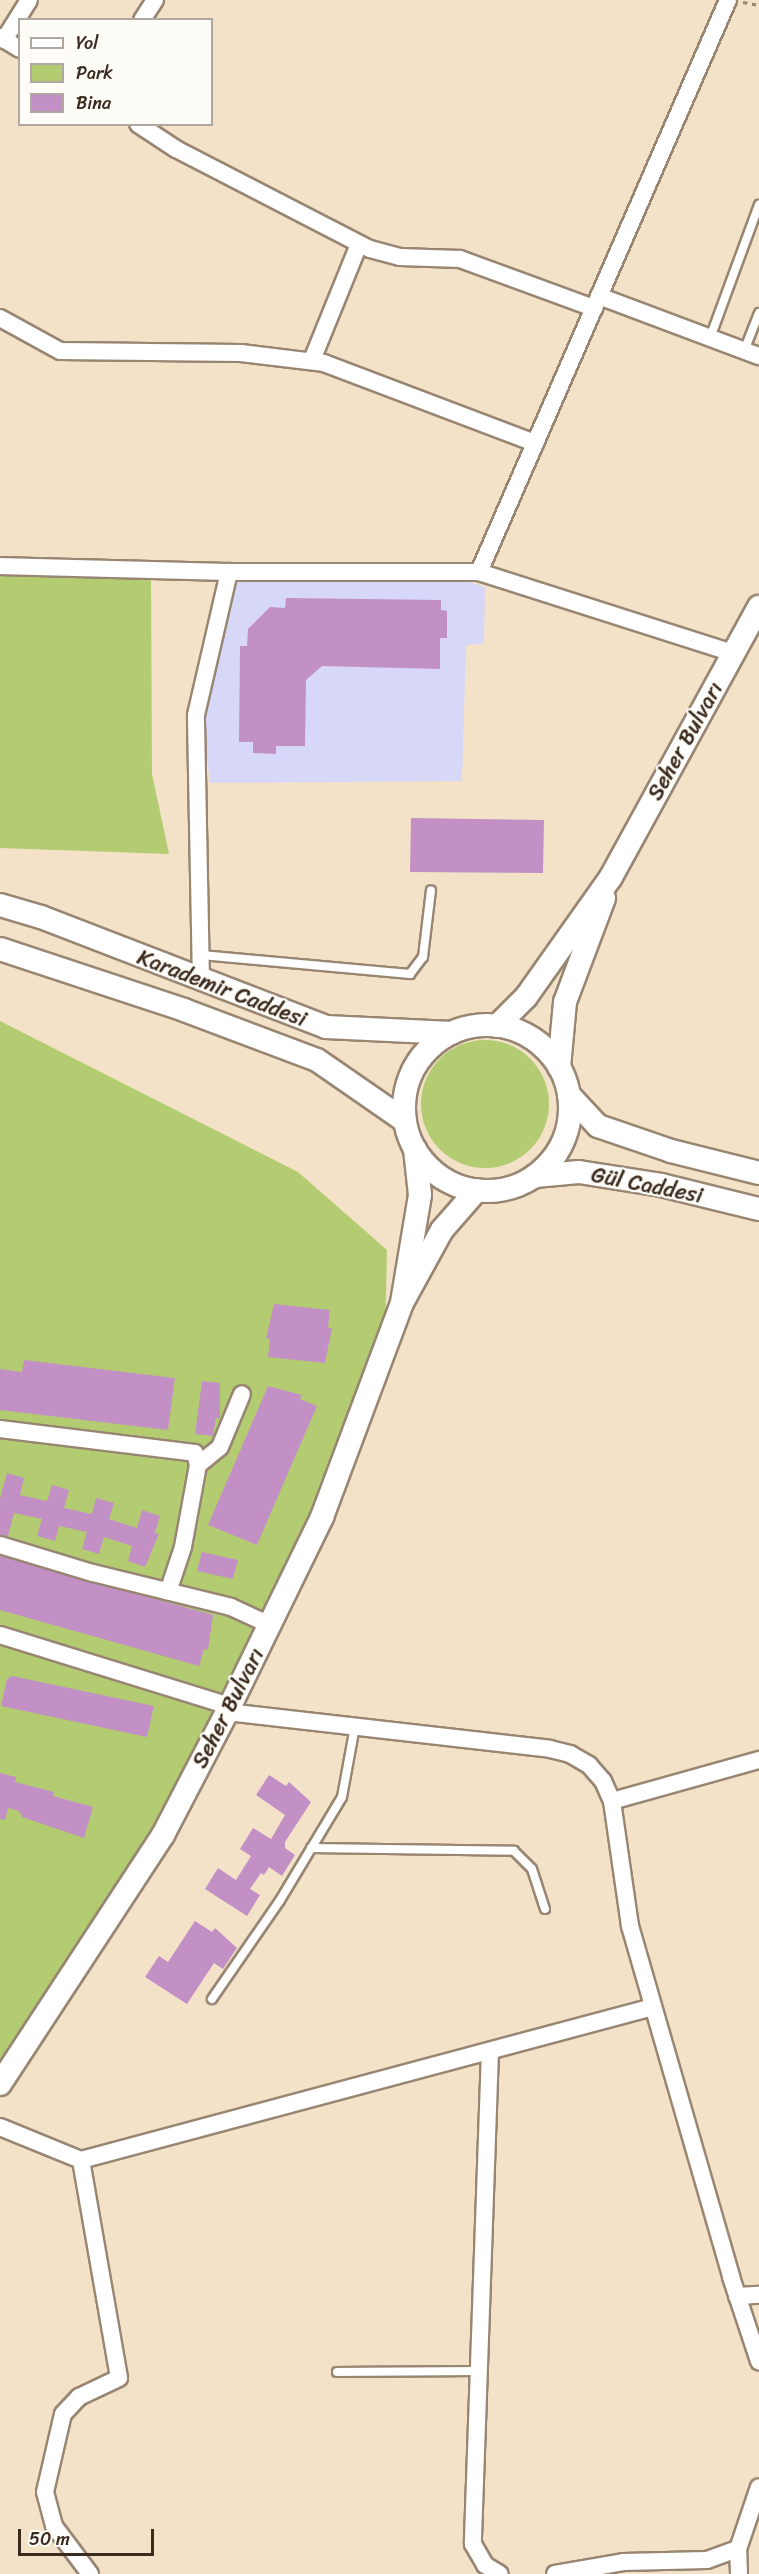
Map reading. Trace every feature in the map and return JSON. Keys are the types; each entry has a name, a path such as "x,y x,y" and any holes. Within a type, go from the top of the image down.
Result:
{"street":[{"path":"18,48 2,38 29,0"},
{"path":"143,18 155,0"},
{"path":"479,572 728,0"},
{"path":"141,126 176,149 359,244 400,257 460,259 752,353"},
{"path":"312,360 359,244"},
{"path":"0,318 60,351 242,353 312,360 360,375 535,443"},
{"path":"0,566 229,572 479,572 733,652"},
{"path":"201,981 196,715 229,572"},
{"name":"Seher Bulvarı","path":"497,1026 526,997 611,877 733,652 758,611"},
{"name":"Seher Bulvarı","path":"559,1067 566,1002 611,877"},
{"name":"Karademir Caddesi","path":"0,905 41,917 201,981 326,1027 452,1033"},
{"name":"Karademir Caddesi","path":"0,949 184,1010 317,1060 405,1121"},
{"path":"497,1026 539,1044 559,1067 569,1095 563,1140 535,1176 507,1188 477,1190 441,1177 415,1149 405,1121 406,1090 418,1062 452,1033 497,1026"},
{"name":"Gül Caddesi","path":"569,1095 598,1126 671,1151 759,1173"},
{"name":"Seher Bulvarı","path":"402,1303 420,1194 415,1149"},
{"name":"Gül Caddesi","path":"535,1176 579,1172 661,1185 759,1209"},
{"name":"Seher Bulvarı","path":"0,2084 163,1835 229,1709 322,1517 402,1303 442,1230 477,1190"},
{"path":"198,1465 220,1447 242,1394"},
{"path":"0,1429 190,1450 197,1457 198,1465 183,1547 168,1592"},
{"path":"0,1545 168,1592 231,1607 270,1625"},
{"path":"0,1635 229,1709 570,1754 589,1765 603,1781 612,1801 630,1926 737,2296 759,2361"},
{"path":"612,1801 759,1760"},
{"path":"0,2127 81,2160 653,2007"},
{"path":"490,2051 477,2371 473,2544 485,2565 500,2574"},
{"path":"81,2160 119,2378 80,2397 63,2414 45,2492 54,2526 90,2574"},
{"path":"737,2296 759,2295"},
{"path":"738,2574 738,2549 759,2487"},
{"path":"555,2574 623,2562 706,2560 738,2549"}],"lane":[{"path":"710,338 759,205"},
{"path":"752,353 759,313"},
{"path":"201,955 410,974 423,957 431,890"},
{"path":"212,1999 342,1797 355,1726"},
{"path":"311,1848 514,1851 532,1869 545,1909"},
{"path":"337,2372 477,2371"}],"shaded area":[{"path":"246,577 464,580 485,587 484,644 466,645 462,781 210,783 204,731 209,678 236,584"}],"green space":[{"path":"0,565 151,574 152,774 169,854 0,848"},
{"path":"0,1021 298,1172 387,1250 385,1336 243,1683 0,2084"},
{"path":"485,1040 510,1045 530,1059 544,1079 549,1104 544,1129 530,1149 510,1163 485,1168 460,1163 440,1149 426,1129 421,1104 426,1079 440,1059 460,1045"}],"building":[{"path":"286,598 441,600 441,610 447,611 447,638 440,638 440,669 322,666 306,680 305,746 276,746 276,754 253,753 253,742 239,742 240,646 247,646 248,629 270,607 285,608"},
{"path":"411,818 544,820 543,873 410,872"},
{"path":"274,1304 330,1310 328,1328 332,1328 325,1363 268,1357 270,1339 266,1338"},
{"path":"24,1360 175,1378 168,1430 0,1410 0,1369 22,1372"},
{"path":"202,1381 220,1383 220,1419 216,1418 213,1436 195,1434"},
{"path":"268,1386 302,1395 300,1399 317,1406 257,1545 208,1525"},
{"path":"7,1473 24,1478 20,1495 47,1501 52,1485 69,1490 64,1508 92,1514 96,1498 114,1503 109,1519 137,1528 142,1510 160,1516 155,1533 159,1534 145,1567 128,1561 132,1546 104,1537 99,1554 82,1549 87,1532 59,1526 55,1541 37,1536 42,1519 14,1513 8,1536 0,1535 0,1498"},
{"path":"202,1552 238,1560 233,1579 197,1571"},
{"path":"0,1556 213,1615 208,1650 204,1649 199,1666 0,1610"},
{"path":"12,1676 154,1706 147,1737 1,1706 7,1679"},
{"path":"0,1773 16,1777 15,1782 54,1792 53,1796 93,1807 84,1838 22,1817 19,1811 8,1808 5,1820 0,1819"},
{"path":"269,1775 286,1786 289,1782 311,1802 285,1842 285,1848 295,1855 282,1876 269,1867 264,1875 261,1873 250,1889 260,1895 247,1916 205,1889 218,1868 236,1880 251,1856 240,1849 253,1828 271,1839 285,1815 256,1795"},
{"path":"195,1921 212,1932 215,1928 237,1948 223,1969 214,1963 187,2004 145,1977 159,1956 168,1962"}]}
